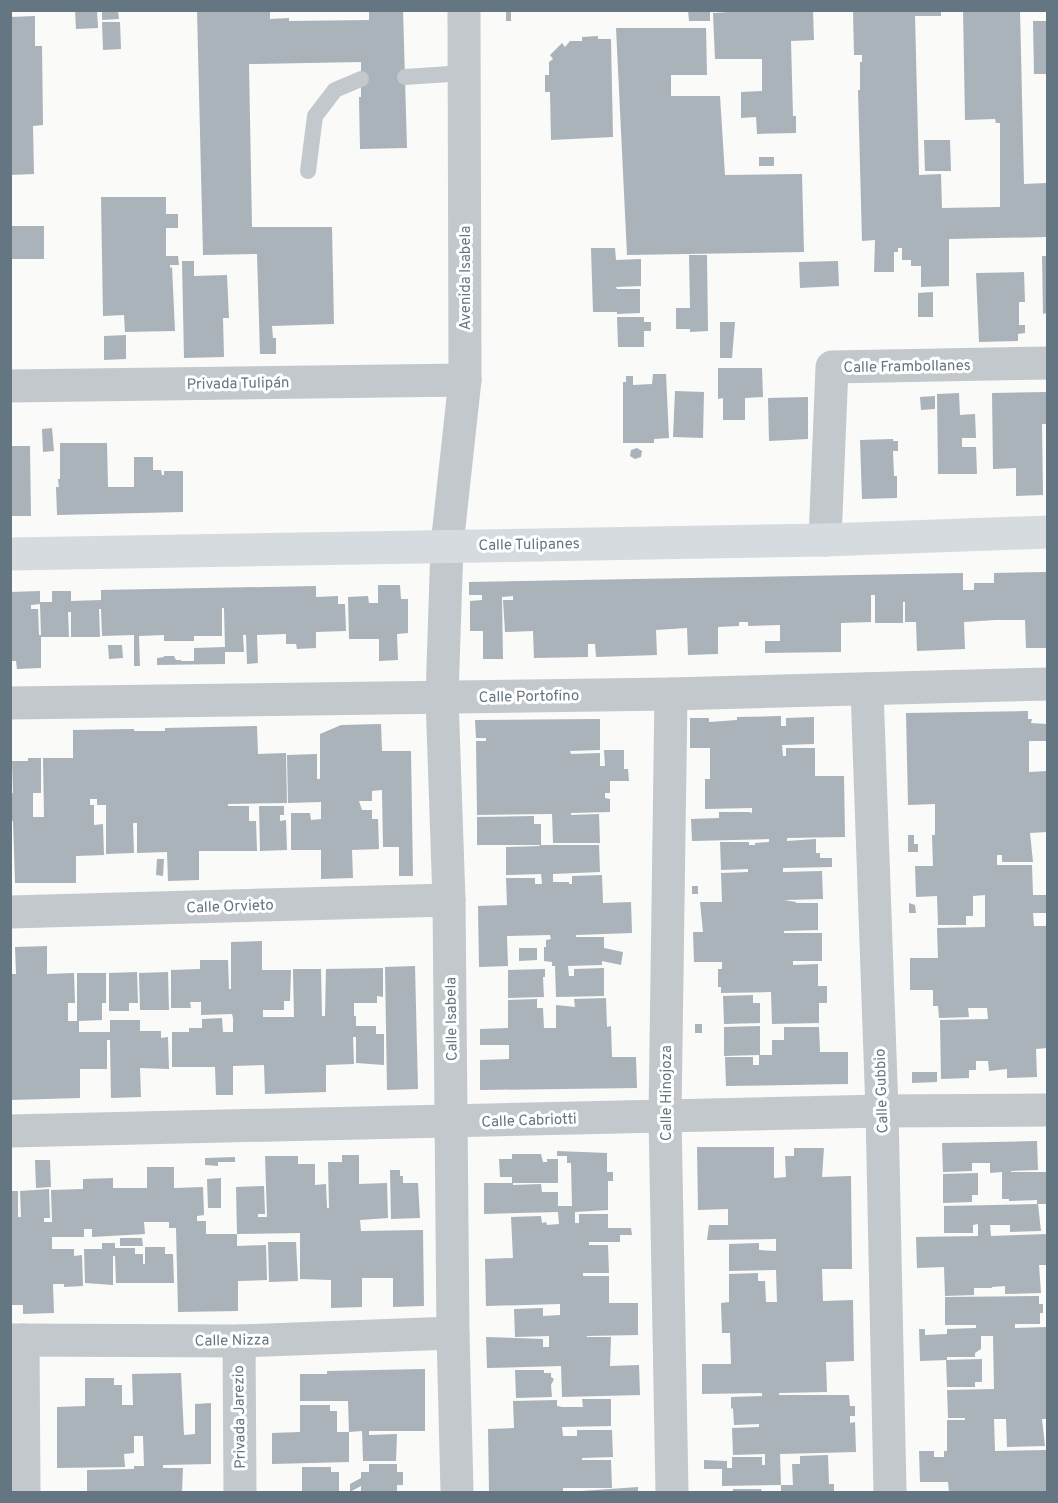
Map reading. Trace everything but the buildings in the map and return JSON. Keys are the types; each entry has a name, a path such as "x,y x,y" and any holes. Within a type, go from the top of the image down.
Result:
{"street":[{"name":"Avenida Isabela","path":"447,545 465,380 464,10"},
{"name":"Calle Frambollanes","path":"825,540 832,367 1047,363"},
{"name":"Privada Tulipán","path":"10,386 465,380"},
{"name":"Calle Tulipanes","path":"10,554 825,540 1047,532"},
{"name":"Calle Isabela","path":"447,545 442,697 448,900 453,1333 458,1492"},
{"name":"Calle Portofino","path":"10,702 671,694 1047,684"},
{"name":"Calle Gubbio","path":"867,689 882,1112 890,1492"},
{"name":"Calle Hinojoza","path":"671,694 666,1116 672,1492"},
{"name":"Calle Orvieto","path":"10,912 448,900"},
{"name":"Calle Cabriotti","path":"10,1131 1047,1110"},
{"name":"Calle Nizza","path":"17,1340 239,1341 453,1333"},
{"path":"17,1340 24,1492"},
{"name":"Privada Jarezio","path":"239,1341 240,1492"}],"lane":[{"path":"405,77 464,73"},
{"path":"308,171 315,116 335,90 361,79"}]}
